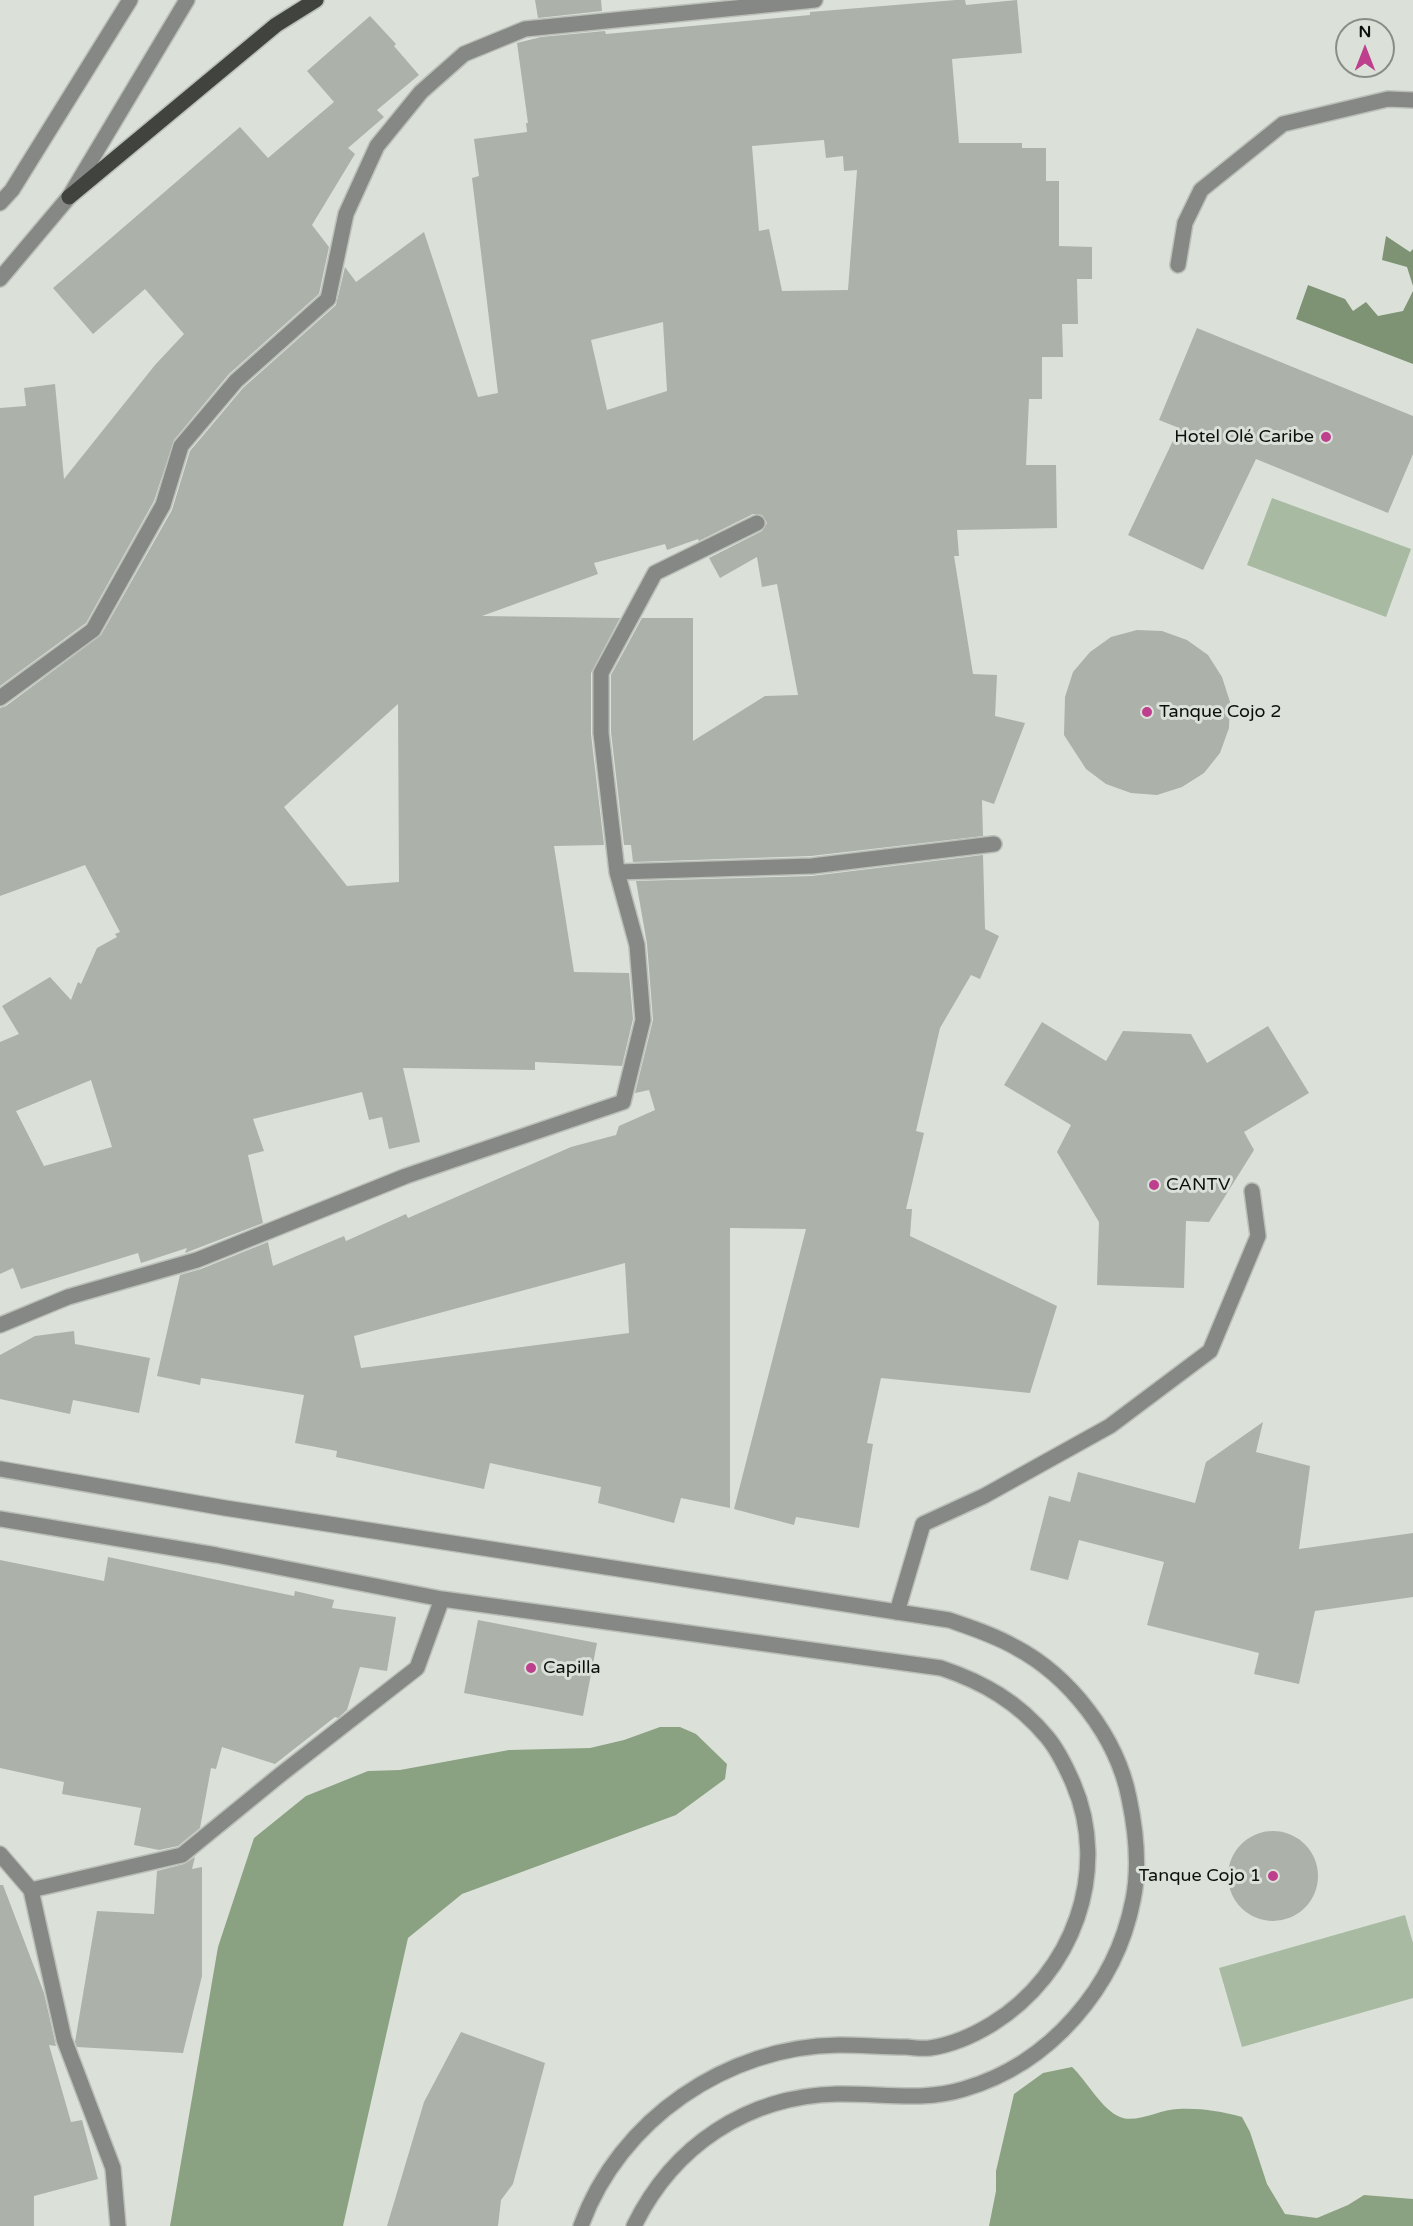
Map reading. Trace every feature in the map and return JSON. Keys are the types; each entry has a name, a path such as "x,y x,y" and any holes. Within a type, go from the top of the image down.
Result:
{"main road":[{"path":"69,197 276,25 316,0"}],"street":[{"path":"0,203 12,190 130,0"},
{"path":"0,279 69,197 187,0"},
{"path":"0,698 93,630 163,505 181,446 236,381 328,299 346,214 377,146 421,92 464,54 525,29 815,0"},
{"path":"1178,265 1185,223 1201,190 1283,124 1388,99 1413,100"},
{"path":"0,1325 68,1297 197,1260 406,1176 623,1102 643,1020 637,945 617,872 601,734 602,673 655,573 757,523"},
{"path":"617,872 812,866 994,844"},
{"path":"897,1612 923,1524 984,1496 1110,1426 1210,1351 1258,1236 1252,1191"},
{"path":"0,1469 225,1508 949,1620 1017,1647 1047,1668 1074,1694 1096,1723 1114,1755 1124,1780 1135,1825 1137,1862 1133,1899 1123,1936 1108,1971 1088,2002 1063,2031 1033,2056 1001,2075 965,2089 928,2097 836,2094 801,2098 768,2106 735,2119 706,2137 679,2160 659,2183 634,2226"},
{"path":"0,1519 216,1555 442,1599 941,1668 1001,1694 1048,1738 1066,1766 1079,1796 1086,1828 1088,1860 1086,1882 1075,1925 1061,1955 1042,1982 1019,2005 991,2025 962,2039 929,2048 838,2045 801,2048 766,2056 731,2068 668,2106 641,2130 619,2156 601,2183 581,2226"},
{"path":"31,1890 182,1855 280,1774 417,1668 442,1599"},
{"path":"0,1854 31,1890 64,2038 113,2168 118,2226"}],"shaded area":[{"path":"1386,236 1410,252 1413,249 1413,286 1407,267 1382,260"},
{"path":"1308,285 1345,299 1353,311 1366,302 1378,316 1403,311 1413,291 1413,364 1296,319"},
{"path":"1272,498 1411,549 1386,617 1247,565"},
{"path":"660,1727 680,1727 696,1734 727,1764 725,1779 676,1815 462,1894 408,1938 343,2226 170,2226 218,1947 254,1838 306,1796 368,1771 400,1770 509,1750 590,1748 624,1740"},
{"path":"1405,1915 1413,1943 1413,1998 1242,2047 1219,1968"},
{"path":"1072,2067 1107,2108 1126,2119 1187,2109 1210,2110 1242,2117 1250,2132 1267,2184 1285,2214 1317,2218 1348,2205 1364,2195 1413,2199 1413,2226 989,2226 996,2191 996,2171 1014,2094 1043,2073"}],"building":[{"path":"535,0 601,0 602,11 538,18"},
{"path":"956,0 965,0 966,5 1017,0 1022,53 952,59 959,143 1022,143 1022,148 1046,148 1046,181 1059,181 1059,246 1092,247 1092,279 1077,279 1078,324 1062,324 1063,357 1042,357 1042,399 1029,399 1026,465 1056,465 1057,528 957,530 959,556 954,556 973,674 997,675 995,716 1025,723 994,804 982,800 983,836 811,856 633,862 631,845 624,845 611,732 611,675 642,618 693,618 693,741 765,696 798,695 777,584 762,587 757,557 720,578 709,558 762,531 767,523 762,515 753,514 699,541 698,539 667,550 665,544 594,563 598,574 482,616 620,618 591,673 591,734 604,845 554,846 574,972 629,973 633,1019 622,1066 535,1062 535,1070 403,1068 420,1142 389,1149 382,1117 369,1120 362,1092 253,1119 264,1151 248,1155 263,1223 185,1253 187,1248 141,1263 138,1253 21,1289 13,1268 0,1274 0,1042 19,1034 2,1006 50,977 71,1000 97,948 117,937 115,934 120,932 85,865 0,896 0,708 6,706 101,635 172,510 190,451 243,388 336,305 345,267 356,282 424,232 478,397 498,393 472,178 479,176 474,139 527,132 526,123 528,123 517,43 541,37 605,31 606,34 810,15 810,12","holes":["824,140 826,158 843,156 844,171 857,170 848,290 782,291 769,229 759,231 752,146","663,322 667,391 607,410 591,340","398,704 399,882 347,886 284,807","91,1080 112,1147 44,1166 16,1111"]},
{"path":"370,16 396,44 394,46 419,75 377,110 384,117 348,148 355,154 312,225 329,247 319,294 229,374 174,440 154,501 86,623 0,686 0,408 26,406 24,388 55,384 64,479 155,365 184,334 145,289 93,334 53,288 240,127 268,158 334,102 307,71"},
{"path":"1197,328 1413,416 1413,454 1388,513 1256,459 1203,570 1128,535 1179,428 1159,420"},
{"name":"Tanque Cojo 2","path":"1137,630 1162,631 1187,640 1208,655 1222,677 1230,702 1229,728 1220,753 1204,773 1182,787 1157,795 1131,793 1106,784 1086,769 1064,735 1065,697 1073,672 1090,652 1111,637"},
{"path":"983,855 985,929 999,936 980,979 971,975 940,1028 916,1131 924,1133 906,1209 912,1209 910,1236 1057,1306 1030,1393 881,1378 867,1443 873,1444 859,1528 796,1517 794,1525 734,1509 806,1229 730,1228 730,1508 681,1498 674,1523 598,1503 601,1487 490,1463 484,1489 336,1457 337,1451 295,1443 304,1395 201,1378 200,1385 157,1376 180,1275 268,1242 273,1266 344,1236 346,1241 406,1214 408,1218 571,1147 616,1135 619,1126 655,1110 649,1090 635,1093 653,1020 647,944 636,881 812,876","holes":["625,1263 629,1333 361,1368 354,1336"]},
{"name":"CANTV","path":"1042,1022 1106,1061 1123,1031 1191,1034 1207,1063 1268,1026 1309,1093 1244,1132 1254,1150 1209,1222 1186,1221 1184,1288 1097,1285 1099,1222 1057,1152 1071,1125 1004,1085"},
{"path":"74,1331 75,1344 150,1358 139,1413 73,1400 70,1414 0,1399 0,1355 35,1336"},
{"path":"1263,1422 1256,1452 1310,1466 1299,1549 1413,1533 1413,1597 1315,1611 1299,1684 1254,1674 1259,1653 1147,1625 1164,1562 1079,1540 1068,1580 1030,1570 1049,1496 1070,1502 1078,1472 1195,1503 1206,1462"},
{"path":"108,1557 294,1596 295,1591 334,1600 332,1608 396,1617 387,1671 360,1667 347,1710 275,1764 222,1747 216,1769 211,1768 200,1828 178,1846 159,1850 134,1845 141,1808 62,1794 64,1782 0,1768 0,1560 104,1581"},
{"name":"Capilla","path":"478,1620 597,1643 583,1716 464,1693"},
{"name":"Tanque Cojo 1","path":"1264,1831 1282,1831 1298,1838 1311,1851 1318,1867 1318,1885 1311,1901 1298,1914 1282,1921 1264,1921 1248,1914 1235,1901 1228,1885 1228,1867 1235,1851 1248,1838"},
{"path":"195,1857 192,1869 202,1867 202,1976 183,2053 77,2047 75,2042 97,1911 154,1914 157,1871 184,1864"},
{"path":"0,1885 3,1885 44,1993 56,2046 49,2045 71,2122 82,2120 98,2179 34,2196 34,2226 0,2226"},
{"path":"461,2032 545,2063 513,2184 501,2200 498,2226 387,2226 424,2102"}],"place":[{"name":"Hotel Olé Caribe","path":"1326,437"},
{"name":"Tanque Cojo 2","path":"1147,712"},
{"name":"CANTV","path":"1154,1185"},
{"name":"Capilla","path":"531,1668"},
{"name":"Tanque Cojo 1","path":"1273,1876"}]}
